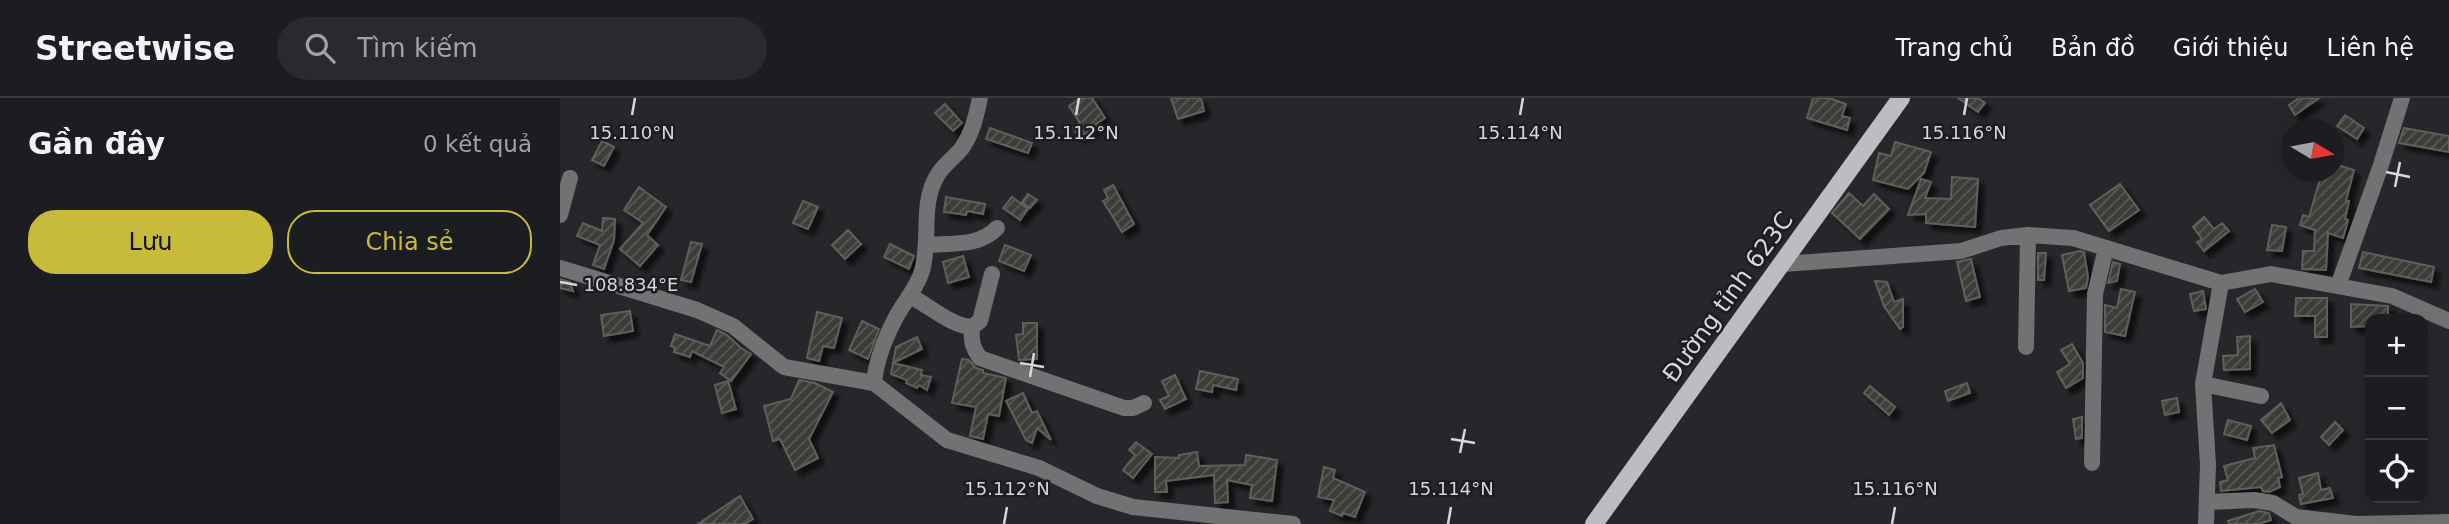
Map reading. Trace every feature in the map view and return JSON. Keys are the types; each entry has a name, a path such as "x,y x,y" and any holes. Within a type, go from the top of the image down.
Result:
{"main road":[{"name":"Đường tỉnh 623C","path":"1594,524 1901,98"}],"street":[{"path":"874,383 876,365 896,317 922,271 930,192 937,175 961,148 974,125 980,98"},
{"path":"2338,286 2402,98"},
{"path":"560,215 570,178"},
{"path":"926,245 980,241 997,228"},
{"path":"2026,346 2028,235"},
{"path":"1783,264 1961,251 2001,238 2028,235 2073,238 2221,284 2271,274 2392,296 2449,321"},
{"path":"2092,463 2095,294 2106,248"},
{"path":"560,268 696,310 733,326 783,368 874,383 947,440 1039,468 1097,496 1133,507 1293,524"},
{"path":"910,296 959,326 972,327 980,321 992,275"},
{"path":"2206,524 2208,465 2203,384 2221,284"},
{"path":"972,327 971,340 980,358 1124,408 1133,408 1144,403"},
{"path":"2203,384 2261,396"},
{"path":"2207,502 2254,500 2273,503 2295,517 2356,524 2449,522"}],"building":[{"path":"1081,98 1092,98 1105,118 1096,124 1098,126 1079,137 1073,128 1080,123 1069,106"},
{"path":"1171,98 1201,98 1204,111 1178,119"},
{"path":"1813,98 1829,98 1846,104 1842,116 1850,118 1847,130 1807,118"},
{"path":"1958,98 1978,98 1985,103 1978,112"},
{"path":"2299,98 2319,98 2295,115 2289,105"},
{"path":"945,104 962,123 953,131 935,113"},
{"path":"2345,115 2364,128 2357,139 2344,131 2342,119"},
{"path":"990,128 1032,143 1028,153 986,139"},
{"path":"2404,128 2449,136 2449,152 2399,143"},
{"path":"602,141 614,147 604,166 592,160"},
{"path":"1895,142 1931,152 1924,173 1908,189 1873,180 1879,153 1891,156"},
{"path":"2344,167 2354,170 2346,201 2349,201 2345,219 2348,220 2343,238 2328,233 2326,270 2302,269 2303,251 2314,251 2315,230 2300,225 2303,215 2309,217 2319,182 2344,182"},
{"path":"1952,177 1978,179 1975,227 1926,223 1926,214 1908,215 1921,179 1931,182 1925,198 1951,199"},
{"path":"2120,184 2139,210 2109,231 2090,205"},
{"path":"1113,185 1134,224 1122,232 1103,201 1108,198 1104,190"},
{"path":"639,187 666,207 647,235 658,245 640,266 620,249 643,223 624,210"},
{"path":"1849,193 1863,206 1874,194 1889,209 1860,239 1832,213"},
{"path":"1028,194 1037,200 1030,208 1022,202"},
{"path":"946,197 985,204 983,214 967,211 966,215 944,212"},
{"path":"1012,197 1028,209 1020,220 1003,208"},
{"path":"803,201 818,207 808,229 793,223"},
{"path":"2204,217 2214,229 2222,223 2229,231 2204,251 2197,242 2202,239 2193,227"},
{"path":"603,218 615,219 614,240 604,269 593,265 600,245 577,236 583,223 602,231"},
{"path":"2272,225 2286,227 2282,251 2267,250"},
{"path":"848,230 861,244 845,259 832,245"},
{"path":"691,242 702,244 691,282 681,280"},
{"path":"890,244 914,256 909,269 884,257"},
{"path":"1005,245 1031,255 1024,271 999,261"},
{"path":"2084,252 2088,277 2086,288 2069,291 2062,255"},
{"path":"2363,252 2434,267 2431,282 2359,268"},
{"path":"2038,253 2046,253 2044,280 2038,280"},
{"path":"963,256 969,277 948,283 943,262"},
{"path":"1971,259 1980,297 1966,301 1957,262"},
{"path":"2113,262 2120,264 2117,281 2108,283"},
{"path":"560,279 570,282 573,291 560,288"},
{"path":"1875,281 1887,282 1894,302 1903,299 1903,327 1900,329 1884,306"},
{"path":"2121,289 2135,292 2125,336 2105,332 2105,305 2117,308"},
{"path":"2255,289 2263,302 2245,312 2237,299"},
{"path":"2203,291 2206,309 2194,311 2190,294"},
{"path":"2296,298 2327,298 2327,337 2315,337 2315,316 2295,316"},
{"path":"2351,304 2388,306 2388,314 2365,314 2365,326 2351,327"},
{"path":"630,311 633,331 604,336 601,315"},
{"path":"817,312 842,318 834,348 823,346 819,361 807,358"},
{"path":"862,321 879,329 868,359 849,350"},
{"path":"1023,323 1037,323 1037,359 1019,360 1016,335 1023,334"},
{"path":"717,330 751,354 731,381 720,373 724,367 692,351 690,357 674,352 675,348 671,346 675,334 710,346"},
{"path":"2250,336 2250,369 2224,370 2223,356 2238,355 2237,337"},
{"path":"917,337 922,349 893,363 896,347"},
{"path":"2072,344 2083,363 2083,378 2066,388 2057,372 2070,364 2061,350"},
{"path":"962,359 969,360 976,368 983,370 983,373 1006,378 999,416 988,414 983,439 970,436 976,407 952,403"},
{"path":"893,363 922,370 921,375 931,377 927,390 919,385 917,388 906,383 907,380 891,374"},
{"path":"1200,371 1238,379 1236,390 1213,385 1212,392 1196,389"},
{"path":"1175,375 1186,399 1165,409 1160,400 1169,396 1162,381"},
{"path":"799,380 815,383 833,392 809,439 818,458 795,470 780,439 773,441 764,406 791,399"},
{"path":"728,381 736,409 722,413 715,385"},
{"path":"1967,383 1970,393 1948,401 1945,391"},
{"path":"1870,386 1895,407 1889,415 1864,393"},
{"path":"1023,393 1032,413 1037,411 1051,440 1037,428 1032,443 1026,440 1006,401"},
{"path":"2177,398 2179,412 2165,415 2162,401"},
{"path":"2281,403 2290,420 2272,433 2261,420"},
{"path":"2082,417 2082,438 2076,439 2073,419"},
{"path":"2228,420 2251,426 2247,440 2224,434"},
{"path":"2335,422 2343,430 2329,445 2321,437"},
{"path":"1136,442 1152,454 1133,478 1123,470 1135,455 1129,450"},
{"path":"2274,445 2282,477 2278,478 2280,487 2269,492 2263,491 2261,487 2221,491 2220,482 2228,480 2224,466 2255,458 2253,448"},
{"path":"1197,452 1199,466 1245,465 1246,455 1277,460 1272,501 1250,498 1252,485 1227,480 1228,502 1215,503 1214,475 1166,481 1167,492 1155,492 1155,457 1179,458 1179,455"},
{"path":"1324,467 1335,470 1333,478 1365,492 1355,517 1330,511 1334,500 1318,497"},
{"path":"2318,473 2321,490 2330,488 2333,498 2301,504 2299,495 2303,494 2299,478"},
{"path":"740,496 753,519 745,524 698,524"},
{"path":"2259,511 2269,513 2271,520 2258,524 2229,524 2228,521"}]}
